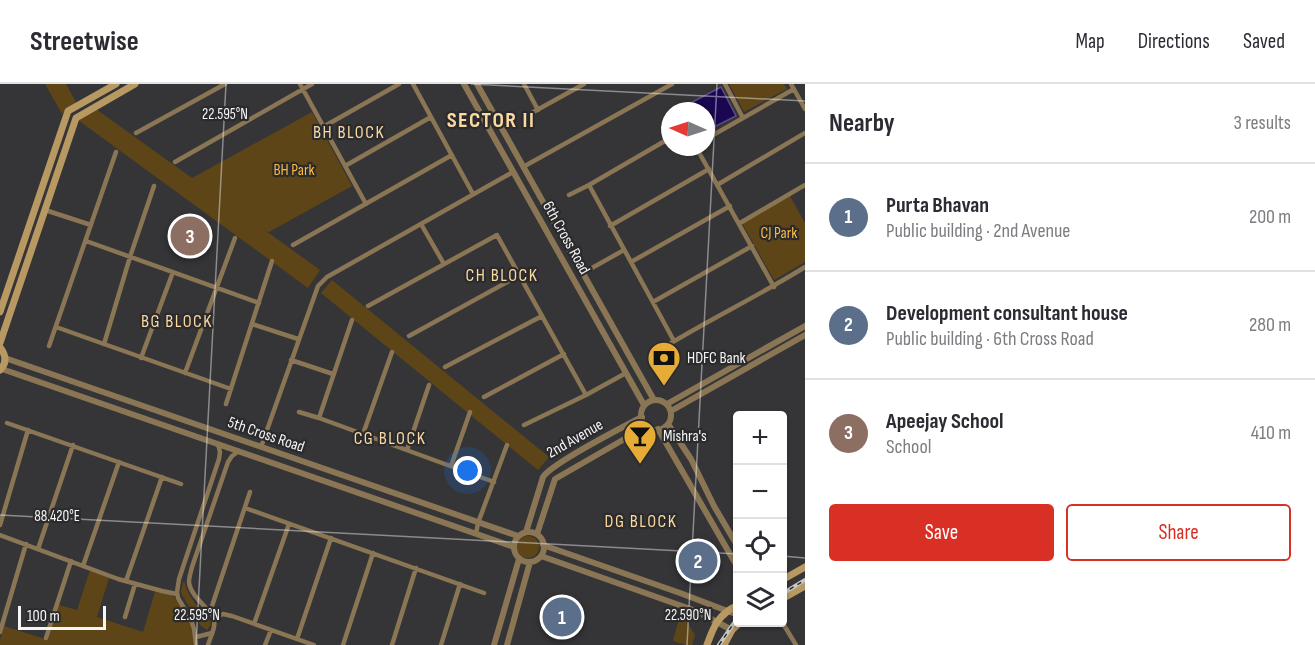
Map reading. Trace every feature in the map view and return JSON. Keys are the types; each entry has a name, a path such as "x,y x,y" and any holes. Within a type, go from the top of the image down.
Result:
{"main road":[{"path":"0,312 68,111 116,84"},
{"path":"0,343 76,118 135,84"},
{"path":"53,157 62,160"},
{"path":"0,347 5,358 1,369"},
{"path":"787,578 805,567"},
{"path":"787,596 805,586"},
{"path":"707,645 716,622 733,607"},
{"path":"724,645 735,627"}],"street":[{"path":"136,133 225,84"},
{"path":"175,162 301,87 312,84"},
{"path":"323,127 399,84"},
{"path":"413,84 473,194"},
{"name":"6th Cross Road","path":"477,84 654,400"},
{"path":"524,84 538,110"},
{"path":"528,115 584,84"},
{"path":"523,167 672,84"},
{"path":"725,84 743,118"},
{"name":"6th Cross Road","path":"466,85 644,405"},
{"path":"301,87 366,204"},
{"path":"715,134 792,87 805,109"},
{"path":"345,166 431,117"},
{"path":"717,185 805,133"},
{"path":"499,146 509,141"},
{"path":"569,195 661,143"},
{"path":"49,346 116,152"},
{"path":"293,245 452,155"},
{"path":"701,156 774,286"},
{"path":"610,226 709,169"},
{"path":"261,447 318,286 327,277 513,172"},
{"path":"589,185 674,341"},
{"path":"740,223 805,185"},
{"path":"104,344 154,186"},
{"path":"529,199 539,194"},
{"path":"631,262 730,206"},
{"path":"45,210 91,225"},
{"path":"422,224 444,264"},
{"path":"368,306 497,235 586,395"},
{"path":"185,373 235,238"},
{"path":"86,241 259,303"},
{"path":"653,302 752,246"},
{"path":"560,254 569,249"},
{"path":"582,273 624,250"},
{"path":"226,404 272,261"},
{"path":"658,351 805,267"},
{"path":"141,357 173,272"},
{"path":"409,336 519,275"},
{"path":"587,304 597,299"},
{"path":"445,367 542,316"},
{"path":"319,418 352,320"},
{"path":"252,324 298,339"},
{"path":"669,408 805,326"},
{"path":"56,327 231,389"},
{"path":"669,408 805,335"},
{"path":"363,434 392,352"},
{"path":"484,397 564,354"},
{"name":"5th Cross Road","path":"5,358 518,536"},
{"path":"291,360 333,374"},
{"name":"5th Cross Road","path":"1,369 514,547"},
{"path":"524,425 626,373"},
{"path":"407,450 429,385"},
{"path":"654,400 662,401 669,408 671,417 668,424 658,429 651,429 647,426 642,417 644,405 654,400"},
{"path":"299,412 494,482"},
{"path":"451,466 470,412"},
{"name":"2nd Avenue","path":"526,532 543,477 547,471 642,417"},
{"path":"7,423 181,484"},
{"path":"668,424 691,459 733,538"},
{"name":"2nd Avenue","path":"537,534 555,479 647,426"},
{"path":"658,429 733,559"},
{"path":"0,525 28,430"},
{"path":"196,645 190,620 177,594 179,579 219,459 218,444"},
{"path":"476,534 507,444"},
{"path":"38,549 73,445"},
{"path":"208,645 214,627 214,618 192,592 189,580 228,462 239,451"},
{"path":"83,566 119,462"},
{"path":"304,474 308,463"},
{"path":"126,581 162,477"},
{"path":"210,612 250,492"},
{"path":"705,511 714,506"},
{"path":"245,508 484,593"},
{"path":"201,513 210,516"},
{"path":"254,624 289,524"},
{"path":"526,532 537,534 543,545 541,556 530,562 519,559 514,547 518,536 526,532"},
{"path":"0,535 135,584 177,594"},
{"path":"297,639 331,538"},
{"path":"0,632 26,544"},
{"path":"543,545 733,613"},
{"path":"342,645 373,553"},
{"path":"541,556 696,611 732,630"},
{"path":"494,645 519,559"},
{"path":"46,638 70,561"},
{"path":"507,645 530,562"},
{"path":"393,645 416,568"},
{"path":"179,579 189,580"},
{"path":"125,617 135,584"},
{"path":"441,645 459,584"},
{"path":"214,618 223,615 313,645"},
{"path":"786,627 796,645"},
{"path":"265,645 271,630"},
{"path":"195,637 212,633"}],"green space":[{"path":"45,84 66,84 77,104 66,109 62,114"},
{"path":"729,84 784,84 787,89 744,112"},
{"name":"BH Park","path":"96,109 192,178 312,112 352,186 269,232 266,231 320,270 308,288 78,120"},
{"name":"CJ Park","path":"790,196 805,223 805,262 774,280 742,223"},
{"path":"332,280 549,457 538,470 321,293"},
{"path":"524,536 532,536 539,543 539,551 532,558 524,558 517,551 517,543"},
{"path":"90,570 109,578 97,617 143,632 155,592 172,594 190,624 193,645 0,645 4,626 48,640 59,605 77,610"},
{"path":"183,582 198,608 210,621 211,625 207,630 201,626 182,595"},
{"path":"680,615 695,635 692,645 673,641"}],"shaded area":[{"path":"721,87 736,116 715,126 715,102 692,102"}],"railway":[{"path":"787,591 805,580"},
{"path":"719,645 733,624"}],"place":[{"name":"Apeejay School","path":"190,236"},
{"name":"HDFC Bank","path":"664,387"},
{"name":"Mishra's","path":"640,465"},
{"name":"Development consultant house","path":"698,561"},
{"name":"Purta Bhavan","path":"562,617"}],"district":[{"name":"SECTOR II","path":"491,120"},
{"name":"BH BLOCK","path":"349,132"},
{"name":"CH BLOCK","path":"502,275"},
{"name":"BG BLOCK","path":"177,321"},
{"name":"CG BLOCK","path":"390,438"},
{"name":"DG BLOCK","path":"641,521"}]}
